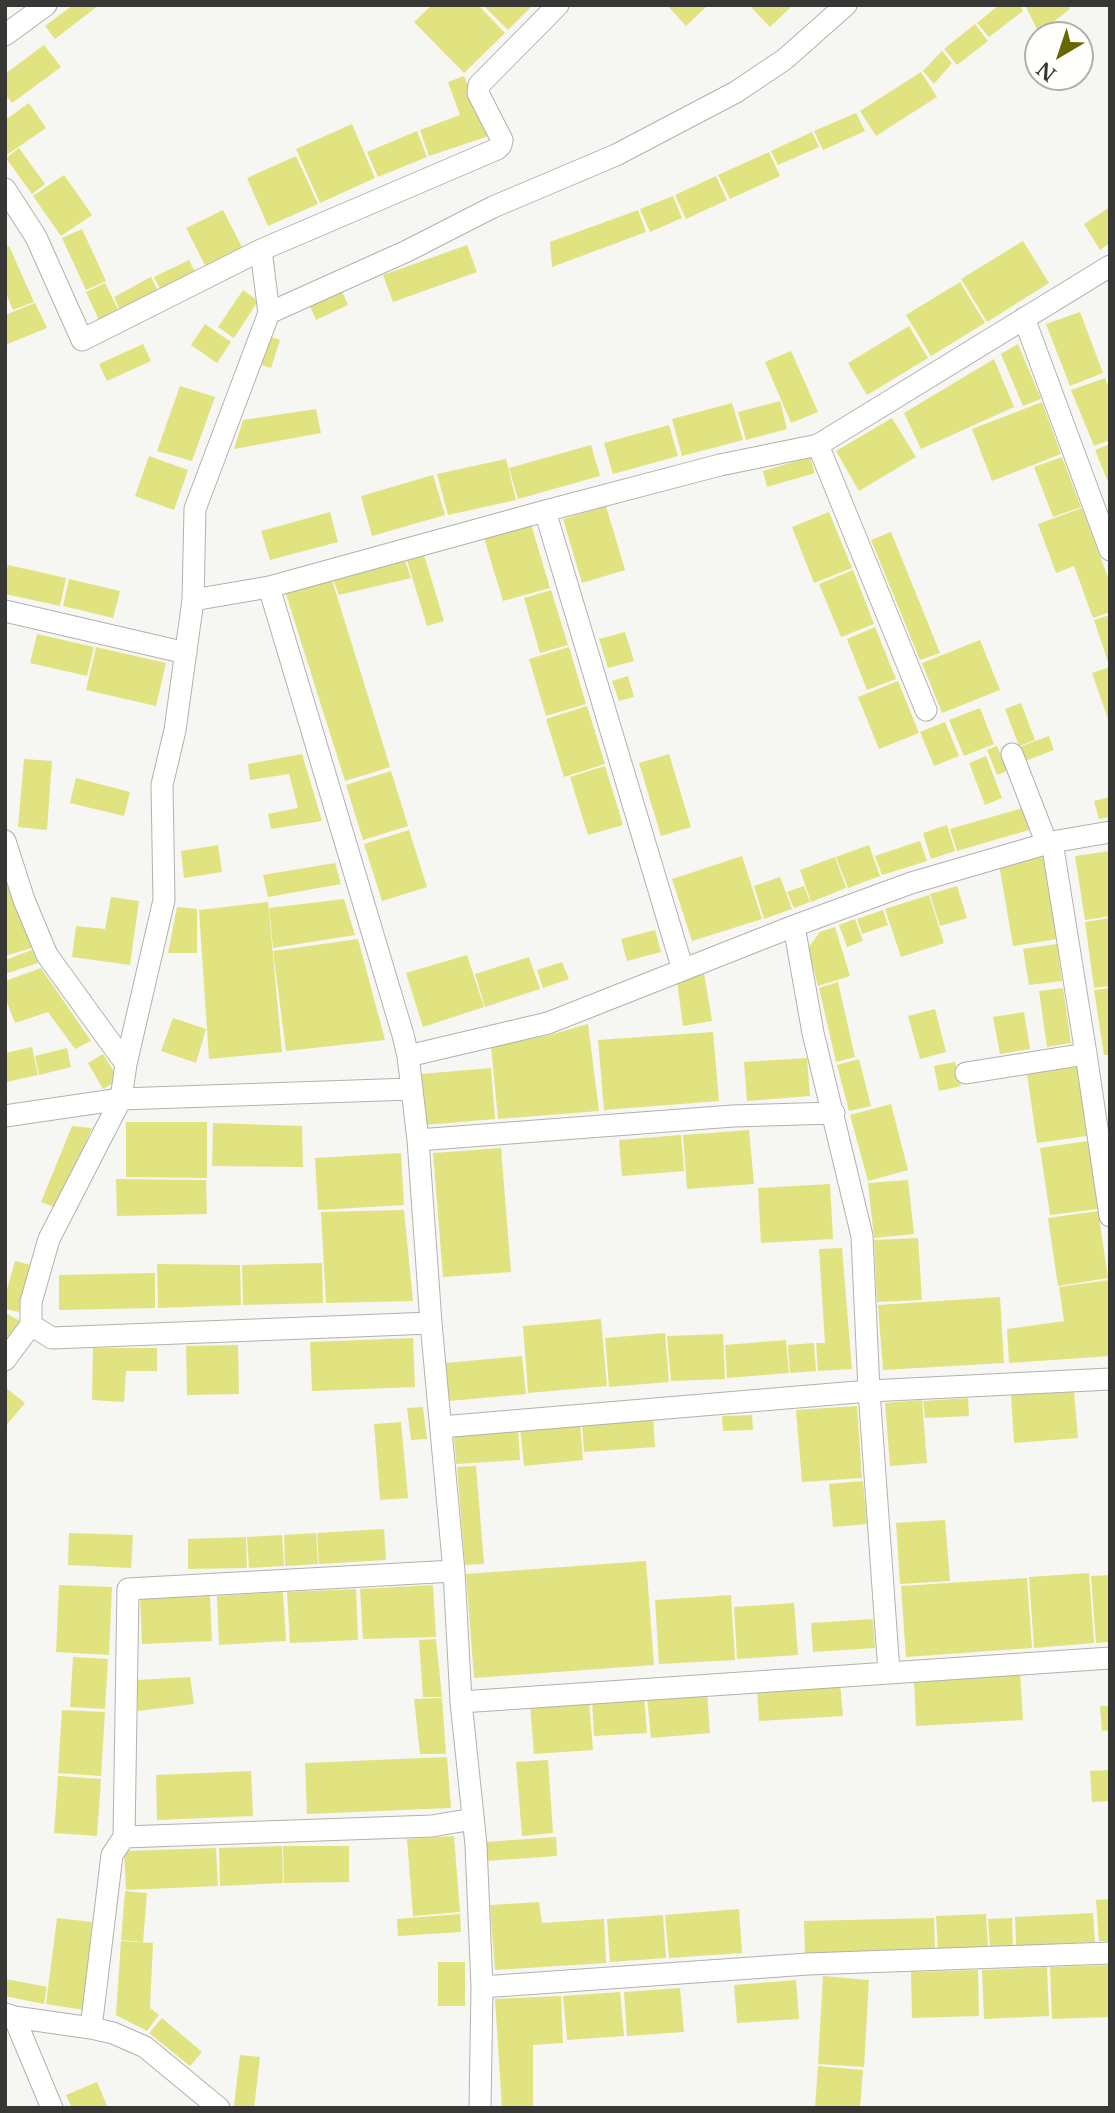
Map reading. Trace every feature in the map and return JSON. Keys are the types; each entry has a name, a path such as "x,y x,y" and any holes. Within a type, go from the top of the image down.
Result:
{"street":[{"path":"5,35 46,5"},
{"path":"5,189 36,237 82,340 261,250 497,149 502,141 478,93 479,85 558,5"},
{"path":"268,305 407,251 493,207 616,155 724,98 785,59 846,5"},
{"path":"5,1360 31,1325 32,1301 49,1239 121,1099 126,1064 164,900 162,785 175,730 193,600 195,509 268,305 261,250"},
{"path":"193,600 269,587 720,465 818,445 1110,266"},
{"path":"1024,318 1110,551"},
{"path":"818,445 926,710"},
{"path":"545,511 684,971"},
{"path":"269,587 408,1056 418,1140 431,1323 454,1571 461,1702 473,1819 482,1987 480,2108"},
{"path":"5,611 186,653"},
{"path":"1012,754 1050,843 1086,1054 1104,1140 1110,1216"},
{"path":"408,1056 548,1023 911,883 1050,843 1110,832"},
{"path":"5,841 24,900 47,955 126,1064"},
{"path":"794,926 813,1033 862,1236 869,1391 890,1672"},
{"path":"966,1073 1086,1054"},
{"path":"5,1116 121,1099 411,1089"},
{"path":"418,1140 733,1116 834,1113"},
{"path":"31,1325 52,1338 431,1323"},
{"path":"441,1427 869,1391 1110,1379"},
{"path":"91,2028 113,1855 124,1837 128,1589 454,1571"},
{"path":"461,1702 1110,1658"},
{"path":"124,1837 432,1826 473,1819"},
{"path":"482,1987 808,1964 1110,1953"},
{"path":"10,2016 91,2028 145,2048 219,2108"},
{"path":"10,2016 52,2108"}],"building":[{"path":"73,5 99,5 55,39 45,26"},
{"path":"432,5 478,5 505,33 464,73 414,22"},
{"path":"483,5 533,5 508,30"},
{"path":"667,5 708,5 686,26"},
{"path":"749,5 793,5 770,27"},
{"path":"999,5 1020,5 1023,11 989,37 977,23"},
{"path":"1025,5 1068,5 1070,9 1054,21 1033,21"},
{"path":"975,24 988,41 957,65 944,49"},
{"path":"44,45 61,67 12,103 5,94 5,74"},
{"path":"942,51 952,63 934,84 923,71"},
{"path":"921,72 937,97 876,136 860,111"},
{"path":"464,76 489,136 429,156 420,130 460,115 448,82"},
{"path":"29,103 46,128 5,156 5,120"},
{"path":"856,113 865,131 823,150 814,131"},
{"path":"352,124 375,178 320,203 296,149"},
{"path":"417,131 427,157 378,177 367,152"},
{"path":"812,132 819,147 778,165 771,151"},
{"path":"19,148 45,184 32,194 6,158"},
{"path":"769,152 780,176 730,199 718,175"},
{"path":"296,156 318,204 268,226 247,178"},
{"path":"64,175 92,215 61,236 33,196"},
{"path":"716,176 727,200 686,219 675,195"},
{"path":"673,196 682,218 650,232 640,209"},
{"path":"1110,207 1110,243 1100,250 1084,224"},
{"path":"223,210 244,251 207,269 186,228"},
{"path":"638,210 646,232 552,267 550,242"},
{"path":"82,229 106,281 86,290 62,238"},
{"path":"1023,241 1049,283 987,322 961,279"},
{"path":"467,245 477,272 393,302 383,275"},
{"path":"9,246 34,302 13,310 5,291 5,248"},
{"path":"189,260 196,274 161,291 154,277"},
{"path":"151,277 159,293 121,312 114,297"},
{"path":"960,282 985,323 931,356 906,315"},
{"path":"105,283 120,313 100,322 86,292"},
{"path":"341,289 348,305 316,320 309,304"},
{"path":"243,290 258,301 234,338 218,327"},
{"path":"35,303 47,328 5,345 5,315"},
{"path":"1080,312 1103,373 1070,386 1046,324"},
{"path":"205,324 231,342 217,363 191,345"},
{"path":"909,326 928,358 867,395 848,363"},
{"path":"269,336 280,340 271,368 259,364"},
{"path":"143,344 151,361 107,381 99,364"},
{"path":"1018,344 1041,399 1023,406 1001,354"},
{"path":"791,351 818,412 791,423 765,362"},
{"path":"994,359 1014,407 921,449 904,413"},
{"path":"1105,378 1110,391 1110,440 1094,446 1071,390"},
{"path":"180,386 215,397 192,461 157,451"},
{"path":"780,401 787,429 746,440 738,412"},
{"path":"1042,402 1061,454 992,481 972,429"},
{"path":"732,403 743,440 682,456 672,419"},
{"path":"316,409 321,433 234,449 243,420"},
{"path":"892,418 916,457 859,491 836,451"},
{"path":"669,425 678,456 613,474 604,443"},
{"path":"1110,444 1110,487 1095,450"},
{"path":"591,445 600,476 518,499 509,468"},
{"path":"149,456 188,470 174,510 135,496"},
{"path":"810,457 815,473 767,487 763,471"},
{"path":"1062,457 1081,507 1053,517 1034,467"},
{"path":"506,459 516,500 448,515 437,474"},
{"path":"433,475 445,515 372,536 361,496"},
{"path":"606,506 625,570 582,583 563,519"},
{"path":"1082,508 1110,583 1110,612 1093,618 1074,566 1056,573 1038,524"},
{"path":"330,512 338,542 270,560 261,531"},
{"path":"829,512 852,568 814,583 792,527"},
{"path":"531,524 550,588 503,601 484,538"},
{"path":"891,532 940,653 920,660 871,540"},
{"path":"424,555 444,621 427,626 407,560"},
{"path":"405,560 411,578 339,595 332,577"},
{"path":"8,565 66,578 60,606 5,594"},
{"path":"853,570 874,624 841,637 819,584"},
{"path":"331,577 390,767 345,781 285,591"},
{"path":"69,579 120,591 113,618 63,606"},
{"path":"551,590 568,645 540,653 524,598"},
{"path":"1110,615 1110,665 1109,665 1094,620"},
{"path":"875,627 896,679 867,690 847,639"},
{"path":"625,632 634,661 608,668 599,639"},
{"path":"37,634 94,647 87,676 30,663"},
{"path":"980,640 1000,690 942,713 922,663"},
{"path":"96,647 166,663 156,706 86,690"},
{"path":"569,647 586,704 546,716 529,659"},
{"path":"1110,667 1110,722 1109,722 1092,673"},
{"path":"628,676 634,697 619,701 612,681"},
{"path":"898,681 919,733 879,749 858,697"},
{"path":"1021,703 1035,740 1019,746 1005,709"},
{"path":"587,706 605,764 564,777 546,719"},
{"path":"980,708 994,744 964,756 949,720"},
{"path":"945,722 959,756 934,766 920,732"},
{"path":"1049,736 1054,750 1025,761 1019,747"},
{"path":"997,746 1007,771 997,775 987,750"},
{"path":"302,754 322,821 271,829 268,814 298,808 289,774 250,780 248,764"},
{"path":"669,754 691,827 661,836 639,763"},
{"path":"986,756 1002,798 985,805 969,763"},
{"path":"24,759 52,761 47,830 18,827"},
{"path":"605,766 623,825 588,835 570,777"},
{"path":"391,771 408,826 363,840 346,785"},
{"path":"76,778 130,792 124,816 70,803"},
{"path":"1110,797 1110,817 1099,819 1094,801"},
{"path":"1026,807 1032,829 957,851 950,829"},
{"path":"947,825 955,851 931,859 923,833"},
{"path":"409,830 427,887 382,901 364,844"},
{"path":"920,841 927,861 882,875 875,856"},
{"path":"218,845 222,872 184,878 181,851"},
{"path":"869,845 880,876 848,888 836,857"},
{"path":"1110,851 1110,916 1085,920 1075,856"},
{"path":"742,856 762,919 692,941 672,879"},
{"path":"835,857 846,888 811,902 800,870"},
{"path":"1043,857 1057,939 1013,946 999,864"},
{"path":"335,863 341,884 268,897 263,875"},
{"path":"780,877 792,909 764,919 754,886"},
{"path":"11,886 32,948 5,956 5,888"},
{"path":"804,886 810,902 794,908 787,892"},
{"path":"957,886 967,918 940,926 930,894"},
{"path":"929,895 944,943 901,957 885,909"},
{"path":"111,897 139,901 130,965 72,957 76,926 105,929"},
{"path":"344,899 355,935 273,948 269,908"},
{"path":"268,902 282,1052 209,1059 199,910"},
{"path":"177,907 197,909 197,953 168,953"},
{"path":"883,910 888,925 862,934 857,919"},
{"path":"1110,918 1110,986 1094,988 1085,922"},
{"path":"855,919 863,941 847,947 839,925"},
{"path":"835,927 850,976 818,986 808,948 820,932"},
{"path":"655,930 661,952 627,961 621,939"},
{"path":"358,939 385,1040 286,1051 273,951"},
{"path":"1057,944 1062,981 1029,985 1023,949"},
{"path":"32,950 38,963 5,974 5,960"},
{"path":"467,955 484,1007 423,1027 406,973"},
{"path":"529,957 540,989 485,1007 475,974"},
{"path":"562,962 569,979 543,988 537,970"},
{"path":"41,968 91,1041 75,1049 48,1012 15,1023 5,997 5,981"},
{"path":"704,973 712,1021 683,1026 677,982"},
{"path":"838,982 855,1057 836,1062 819,988"},
{"path":"1063,988 1071,1043 1047,1047 1039,991"},
{"path":"1110,988 1110,1055 1104,1055 1094,990"},
{"path":"935,1009 946,1052 920,1059 908,1016"},
{"path":"1024,1012 1030,1049 1000,1054 993,1017"},
{"path":"173,1018 206,1029 196,1063 161,1051"},
{"path":"588,1024 599,1111 498,1119 491,1046 550,1035"},
{"path":"713,1032 719,1101 604,1110 598,1040"},
{"path":"32,1047 38,1075 6,1082 5,1053"},
{"path":"67,1048 71,1067 39,1075 35,1056"},
{"path":"103,1054 119,1080 103,1089 88,1063"},
{"path":"807,1058 810,1096 747,1101 744,1062"},
{"path":"859,1059 871,1106 849,1111 837,1065"},
{"path":"955,1062 961,1086 939,1091 934,1066"},
{"path":"1077,1067 1087,1136 1037,1143 1027,1074"},
{"path":"491,1068 495,1119 425,1125 421,1074"},
{"path":"891,1104 908,1170 868,1181 850,1115"},
{"path":"126,1122 207,1122 207,1178 126,1177"},
{"path":"213,1123 302,1126 303,1167 212,1166"},
{"path":"72,1126 92,1128 57,1208 41,1202"},
{"path":"749,1130 754,1184 687,1189 683,1135"},
{"path":"681,1135 684,1171 622,1176 619,1140"},
{"path":"1088,1141 1098,1209 1050,1215 1040,1148"},
{"path":"501,1148 511,1272 443,1277 433,1153"},
{"path":"401,1153 404,1205 318,1210 315,1158"},
{"path":"116,1179 206,1180 207,1214 117,1216"},
{"path":"908,1180 914,1234 874,1238 868,1183"},
{"path":"830,1184 833,1239 761,1243 758,1188"},
{"path":"404,1210 413,1301 326,1303 321,1212"},
{"path":"1098,1211 1108,1278 1058,1286 1048,1218"},
{"path":"918,1238 922,1300 877,1302 874,1240"},
{"path":"842,1248 852,1369 818,1371 816,1343 825,1343 819,1249"},
{"path":"15,1261 31,1265 19,1312 5,1309 5,1296"},
{"path":"322,1263 323,1303 243,1305 242,1265"},
{"path":"157,1264 240,1265 241,1305 158,1308"},
{"path":"155,1273 155,1308 59,1310 59,1275"},
{"path":"1109,1280 1110,1356 1009,1363 1007,1329 1064,1321 1059,1287"},
{"path":"1000,1297 1004,1363 883,1370 878,1305"},
{"path":"5,1313 22,1322 5,1349"},
{"path":"601,1319 607,1386 528,1393 523,1326"},
{"path":"665,1333 669,1382 609,1387 605,1338"},
{"path":"723,1334 725,1379 671,1381 667,1336"},
{"path":"413,1338 415,1387 312,1391 310,1342"},
{"path":"786,1340 789,1373 727,1378 725,1345"},
{"path":"814,1343 816,1371 790,1373 788,1345"},
{"path":"238,1345 239,1394 187,1395 186,1346"},
{"path":"93,1348 157,1348 157,1371 126,1371 124,1402 92,1400"},
{"path":"522,1356 526,1394 449,1401 445,1363"},
{"path":"5,1387 25,1403 5,1427"},
{"path":"1074,1391 1078,1438 1014,1443 1011,1395"},
{"path":"968,1398 969,1416 925,1418 923,1401"},
{"path":"922,1400 927,1463 890,1466 885,1403"},
{"path":"857,1406 862,1478 802,1482 796,1410"},
{"path":"423,1407 427,1439 411,1440 407,1408"},
{"path":"752,1415 753,1430 723,1431 722,1416"},
{"path":"653,1417 655,1447 584,1452 582,1422"},
{"path":"401,1422 408,1498 380,1500 374,1424"},
{"path":"580,1422 583,1460 524,1466 520,1428"},
{"path":"518,1429 520,1460 456,1464 454,1434"},
{"path":"476,1466 484,1564 465,1565 457,1467"},
{"path":"863,1481 867,1524 833,1527 829,1484"},
{"path":"945,1520 950,1581 900,1584 896,1523"},
{"path":"384,1529 386,1560 319,1564 317,1533"},
{"path":"69,1533 133,1535 131,1568 68,1565"},
{"path":"316,1533 318,1564 285,1566 284,1535"},
{"path":"282,1535 284,1566 249,1568 247,1537"},
{"path":"246,1537 247,1568 188,1569 188,1539"},
{"path":"646,1561 654,1665 474,1678 466,1574"},
{"path":"1089,1573 1094,1643 1034,1648 1029,1577"},
{"path":"1110,1575 1110,1642 1096,1643 1091,1576"},
{"path":"1027,1578 1032,1648 906,1657 901,1586"},
{"path":"59,1585 112,1587 109,1655 56,1652"},
{"path":"433,1585 436,1637 363,1639 360,1589"},
{"path":"356,1589 358,1640 290,1643 287,1592"},
{"path":"283,1592 286,1641 219,1645 217,1596"},
{"path":"731,1595 735,1660 659,1664 655,1600"},
{"path":"210,1596 212,1641 142,1644 140,1599"},
{"path":"794,1603 798,1655 737,1659 734,1607"},
{"path":"873,1619 875,1648 813,1652 811,1623"},
{"path":"436,1639 442,1697 423,1697 419,1640"},
{"path":"73,1657 108,1659 105,1709 70,1707"},
{"path":"1020,1672 1023,1720 916,1726 914,1678"},
{"path":"190,1677 194,1704 138,1711 137,1680"},
{"path":"840,1683 843,1716 759,1721 757,1689"},
{"path":"707,1692 710,1733 651,1738 647,1697"},
{"path":"644,1697 647,1733 594,1736 592,1700"},
{"path":"442,1698 446,1754 420,1754 414,1699"},
{"path":"589,1701 593,1750 534,1754 530,1705"},
{"path":"1100,1706 1110,1706 1110,1730 1102,1731"},
{"path":"62,1710 105,1712 101,1776 58,1773"},
{"path":"447,1757 451,1808 307,1814 305,1763"},
{"path":"548,1760 553,1833 522,1836 516,1762"},
{"path":"1110,1770 1110,1801 1092,1802 1090,1771"},
{"path":"251,1771 253,1816 157,1820 156,1775"},
{"path":"58,1776 101,1779 97,1836 54,1833"},
{"path":"454,1836 460,1912 413,1916 407,1839"},
{"path":"556,1837 557,1856 486,1861 485,1842"},
{"path":"282,1846 283,1883 220,1886 219,1848"},
{"path":"283,1846 349,1846 349,1882 284,1883"},
{"path":"216,1848 218,1886 126,1890 124,1851"},
{"path":"125,1891 147,1893 143,1942 121,1940"},
{"path":"1110,1899 1110,1941 1099,1941 1096,1900"},
{"path":"539,1902 542,1923 604,1919 606,1963 495,1970 490,1905"},
{"path":"739,1909 742,1953 669,1958 665,1915"},
{"path":"1093,1913 1095,1942 1016,1946 1015,1917"},
{"path":"460,1914 461,1932 398,1936 397,1919"},
{"path":"986,1914 988,1947 938,1950 936,1916"},
{"path":"663,1915 666,1958 610,1962 607,1919"},
{"path":"57,1918 92,1922 84,2010 46,2004"},
{"path":"934,1918 935,1950 805,1953 804,1921"},
{"path":"1012,1918 1013,1946 990,1947 988,1919"},
{"path":"121,1941 153,1943 150,2008 159,2015 147,2031 116,2015"},
{"path":"438,1962 465,1962 465,2006 438,2006"},
{"path":"1110,1965 1110,2017 1052,2019 1050,1967"},
{"path":"1047,1967 1049,2016 984,2019 982,1970"},
{"path":"978,1970 979,2016 912,2018 911,1972"},
{"path":"823,1976 869,1980 864,2067 818,2064"},
{"path":"6,1979 47,1987 44,2004 5,1996"},
{"path":"796,1980 799,2019 737,2023 734,1985"},
{"path":"680,1988 684,2032 627,2036 624,1992"},
{"path":"620,1992 624,2036 567,2040 563,1996"},
{"path":"561,1996 563,2043 533,2045 533,2108 502,2108 495,1999"},
{"path":"162,2018 202,2052 190,2066 149,2033"},
{"path":"240,2055 260,2057 254,2108 234,2106"},
{"path":"818,2066 863,2070 860,2108 815,2108"},
{"path":"97,2082 108,2108 72,2108 66,2095"}]}
